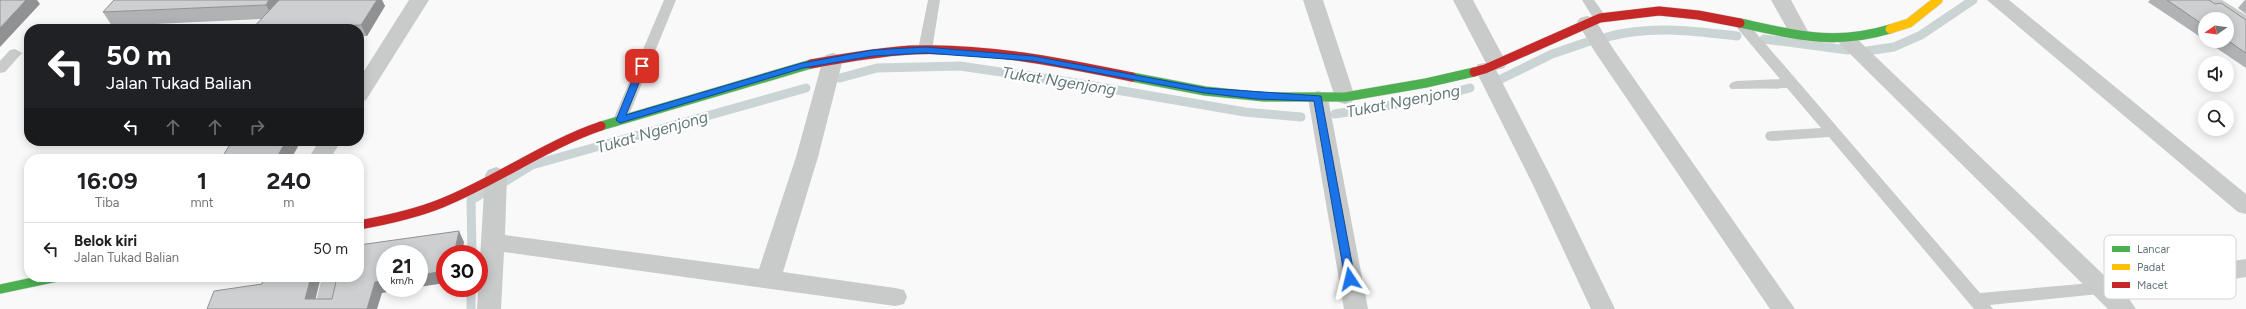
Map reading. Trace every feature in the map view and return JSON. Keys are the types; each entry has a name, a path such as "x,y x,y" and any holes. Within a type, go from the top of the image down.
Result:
{"street":[{"path":"364,87 419,0"},
{"path":"1313,0 1352,96"},
{"path":"1327,0 1352,96"},
{"path":"1463,0 1541,178 1603,309"},
{"path":"1781,0 1800,35"},
{"path":"364,224 428,209 464,193 546,146 620,120 754,79 832,59 873,53 925,50 1033,58 1205,91 1259,96 1318,98 1352,96 1426,83 1491,66 1594,20 1660,11 1698,15 1800,35 1847,40 1869,37 1909,23 1938,0"},
{"path":"1997,0 2246,206"},
{"path":"2209,0 2246,24"},
{"path":"2234,0 2246,8"},
{"path":"1594,20 1783,309"},
{"path":"1847,40 2103,288"},
{"path":"768,280 807,157 832,59"},
{"path":"1318,98 1356,309"},
{"path":"489,309 496,175"},
{"path":"493,242 895,297"},
{"path":"2236,270 2246,268"},
{"path":"0,289 33,282"},
{"path":"326,309 333,282"},
{"path":"2114,299 2124,309"}],"lane":[{"path":"620,120 670,0"},
{"path":"925,50 934,0"},
{"path":"1588,0 1594,20"},
{"path":"1740,23 1980,304 2103,288"},
{"path":"0,69 14,53"},
{"path":"1736,86 1789,82"},
{"path":"1772,136 1832,132"}],"building":[{"path":"0,0 26,0 0,28"},
{"path":"114,0 269,0 266,5 103,12"},
{"path":"279,0 377,0 362,24 257,24"},
{"path":"2167,0 2209,0 2215,4 2221,3 2246,20 2246,53 2234,45 2234,12 2198,12 2198,21"},
{"path":"229,146 283,146 279,154 224,154"},
{"path":"459,231 456,245 436,245 436,272 428,274 428,245 376,245 376,282 367,309 207,309 214,291 262,284 263,282 310,282 305,299 332,299 336,282 364,282 364,244"}],"waterway":[{"name":"Tukat Ngenjong","path":"1867,51 1894,47 1921,35 1973,0"},
{"name":"Tukat Ngenjong","path":"1607,37 1623,33 1656,30 1688,31 1737,36"},
{"name":"Tukat Ngenjong","path":"1764,39 1848,50"},
{"name":"Tukat Ngenjong","path":"1499,80 1552,54 1590,41"},
{"name":"Tukat Ngenjong","path":"840,78 877,68 960,66 1070,82 1245,112 1301,117"},
{"name":"Tukat Ngenjong","path":"501,184 532,165 806,88"},
{"name":"Tukat Ngenjong","path":"1335,114 1428,99 1470,88"},
{"path":"472,245 471,200 490,189"},
{"path":"471,297 471,309"}],"traffic: fast":[{"path":"1740,23 1797,35 1833,39 1870,35 1890,29"},
{"path":"601,126 811,64"},
{"path":"1132,77 1205,91 1264,97 1345,97 1426,83 1474,72"},
{"path":"0,289 33,282"}],"traffic: slow":[{"path":"1890,29 1909,23 1938,0"}],"traffic: jam":[{"path":"1474,72 1485,69 1600,18 1659,11 1698,15 1740,23"},
{"path":"811,64 853,56 896,51 925,50 977,52 1029,58 1132,77"},
{"path":"364,224 407,214 442,203 472,189 562,141 601,126"}],"route":[{"path":"642,66 620,120 802,66 848,56 925,50 997,54 1033,58 1205,91 1256,96 1318,98 1350,279"}]}
